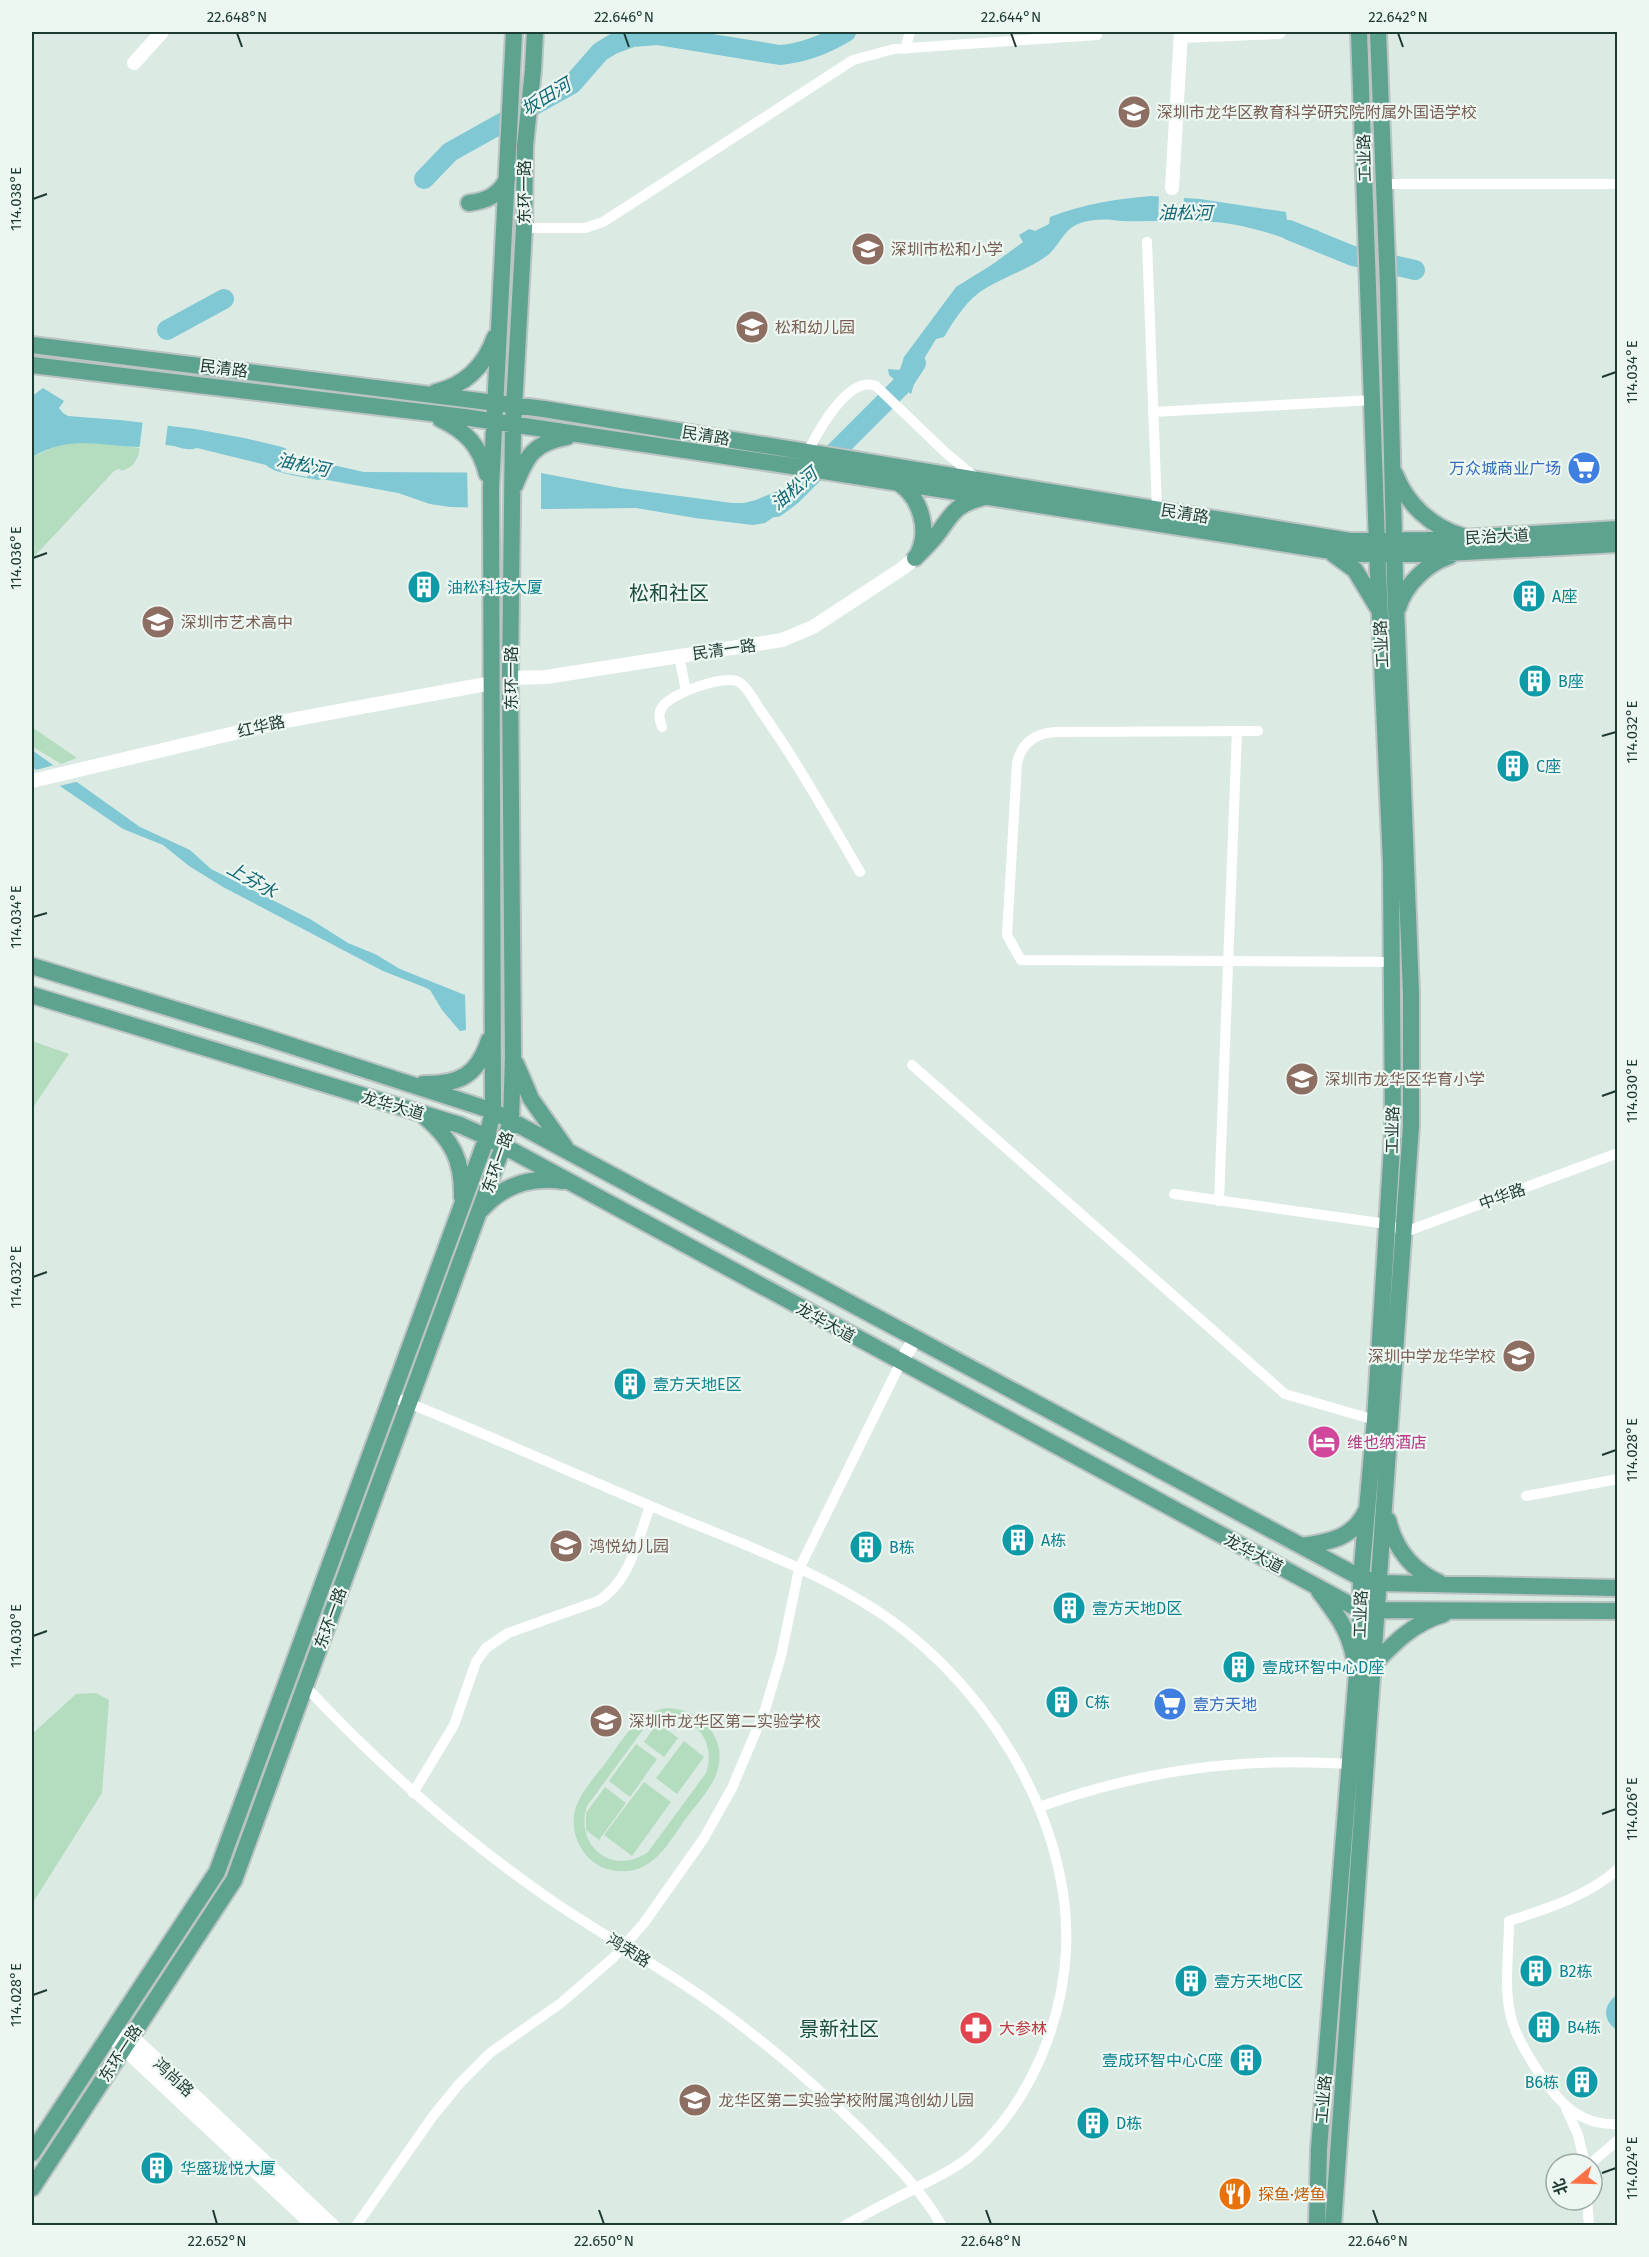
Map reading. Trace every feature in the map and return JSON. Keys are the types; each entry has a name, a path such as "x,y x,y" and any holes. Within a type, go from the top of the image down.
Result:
{"main road":[{"name":"东环一路","path":"32,2153 217,1872 462,1206 487,1137 493,1112 489,1050 492,1027 492,518 488,464 500,319 514,32"},
{"name":"东环一路","path":"32,2187 234,1880 504,1146 510,1121 513,1058 510,678 512,491 518,465 513,425 524,228 525,146 535,32"},
{"name":"工业路","path":"1317,2226 1319,2149 1356,1686 1361,1578 1375,1420 1393,1130 1388,612 1386,548 1373,400 1359,32"},
{"name":"工业路","path":"1378,32 1392,460 1386,548"},
{"path":"469,203 489,198 502,188 507,179"},
{"path":"428,393 453,387 476,371 490,350 500,319"},
{"name":"民清路","path":"32,345 495,401 977,478 1386,548"},
{"name":"民清路","path":"32,365 493,422 792,466 1329,551 1386,548"},
{"path":"428,413 463,432 478,448 488,464"},
{"path":"518,465 541,444 577,435"},
{"path":"1329,551 1355,570 1388,612 1430,565 1466,545 1420,512 1398,481 1392,460"},
{"path":"898,483 910,494 922,519 924,539 915,558"},
{"path":"915,558 934,538 947,518 960,506 987,498"},
{"name":"民治大道","path":"1466,545 1617,529"},
{"name":"民治大道","path":"1386,548 1617,544"},
{"name":"工业路","path":"1333,2226 1405,1232 1412,1060 1388,612"},
{"name":"龙华大道","path":"32,966 411,1084 493,1112 1361,1578 1380,1583 1617,1588"},
{"name":"龙华大道","path":"32,995 75,1010 460,1125 487,1137 1360,1610"},
{"path":"411,1084 443,1084 458,1080 475,1068 489,1050"},
{"path":"513,1058 523,1083 540,1114 569,1153"},
{"path":"421,1114 452,1144 458,1156 462,1206"},
{"path":"479,1213 507,1187 521,1182 549,1179 571,1183"},
{"path":"1302,1546 1334,1541 1345,1536 1362,1521 1368,1507"},
{"path":"1385,1509 1393,1536 1402,1554 1424,1575 1443,1585"},
{"path":"1315,1585 1341,1620 1352,1645 1356,1686"},
{"path":"1373,1665 1407,1632 1426,1620 1459,1609"},
{"path":"1360,1610 1617,1611"}],"street":[{"path":"134,63 162,32"},
{"path":"905,49 910,32"},
{"path":"1172,188 1181,34 1279,32"},
{"path":"524,228 585,228 603,222 853,60 882,51 1097,35"},
{"path":"1384,184 1617,184"},
{"path":"1147,242 1157,509"},
{"path":"808,451 829,415 842,399 864,385 870,384 876,386 977,478"},
{"path":"1153,412 1373,400"},
{"name":"民清一路","path":"510,678 546,677 773,642 813,627 915,558"},
{"path":"679,656 686,691"},
{"path":"662,728 659,717 662,706 686,691 721,681 734,680 742,684 783,742 860,872"},
{"name":"红华路","path":"33,781 285,721 492,683"},
{"path":"1258,730 1048,732 1030,740 1022,750 1017,763 1007,935 1021,960 1392,962"},
{"path":"1219,1201 1237,731"},
{"path":"912,1065 1285,1394 1375,1420"},
{"name":"中华路","path":"1405,1232 1617,1153"},
{"path":"1174,1194 1387,1224 1405,1232"},
{"path":"356,2226 433,2116 460,2083 506,2040 579,1989 624,1947 699,1846 744,1763 774,1683 799,1569 901,1362 915,1339"},
{"path":"391,1396 799,1569 833,1585 881,1614 926,1648 977,1703 999,1734 1039,1807 1049,1829 1059,1862 1065,1897 1067,1932 1065,1967 1059,2001 1050,2035 1036,2067 999,2126 975,2152 947,2172 844,2226"},
{"path":"1527,1496 1617,1479"},
{"path":"413,1793 453,1725 476,1662 486,1647 508,1633 607,1596 621,1580 650,1506"},
{"name":"鸿荣路","path":"305,1686 413,1793 515,1875 704,1998 779,2056 850,2119 916,2188 942,2226"},
{"path":"1039,1807 1115,1783 1192,1767 1271,1761 1350,1764"},
{"path":"1582,2152 1578,2135 1564,2105 1526,2053 1513,2025 1508,2001 1509,1921 1577,1895 1610,1876 1617,1869"},
{"path":"109,2035 127,2042"},
{"name":"鸿尚路","path":"127,2042 314,2226"},
{"name":"鸿尚路","path":"127,2042 333,2226"},
{"path":"1564,2105 1587,2120 1617,2124"},
{"path":"1604,2152 1617,2140"}],"green space":[{"path":"88,441 140,448 132,466 121,471 120,469 115,470 32,559 32,457 61,444"},
{"path":"32,727 77,758 61,764 32,746"},
{"path":"32,1041 69,1054 32,1109"},
{"path":"96,1693 109,1700 102,1793 32,1904 32,1734 76,1694"},
{"path":"666,1708 679,1709 691,1713 709,1728 716,1738 719,1749 716,1775 705,1794 657,1857 646,1865 632,1870 607,1869 589,1858 578,1842 574,1822 578,1802 625,1736 639,1721","holes":["659,1719 678,1719 688,1722 702,1734 708,1752 706,1773 648,1852 635,1859 622,1861 610,1859 591,1845 586,1834 584,1820 587,1806 645,1727"]},
{"path":"658,1722 678,1738 664,1757 644,1742"},
{"path":"684,1741 704,1757 677,1794 656,1778"},
{"path":"636,1744 657,1759 630,1797 609,1781"},
{"path":"644,1782 671,1802 632,1856 604,1835"},
{"path":"605,1787 626,1803 599,1840 586,1830 586,1813"}],"water":[{"path":"1151,196 1200,199 1286,212 1287,220 1319,231 1310,247 1251,228 1227,223 1107,220 1083,222 1070,229 1048,255 986,288 967,304 944,337 936,339 919,367 911,394 889,375 888,369 900,370 904,357 956,287 1023,242 1019,235 1029,229 1035,231 1049,224 1050,217 1087,205"},
{"path":"43,388 64,401 59,408 68,416 195,429 244,438 282,447 315,461 364,472 541,473 620,488 732,503 756,500 782,489 801,492 765,523 753,525 636,508 450,507 430,504 398,493 290,475 266,465 197,448 189,449 169,445 141,447 96,443 71,444 46,450 32,457 32,396"},
{"path":"32,750 140,827 190,850 211,869 310,919 348,943 375,954 400,969 465,995 466,1030 460,1031 442,1010 430,990 383,971 223,887 189,866 163,845 123,829 32,767"},
{"path":"1617,1995 1617,2030 1609,2022 1606,2012 1609,2003"}],"pier":[{"path":"1159,194 1184,195 1183,223 1158,223"},
{"path":"143,420 168,423 165,448 139,451"},
{"path":"287,446 311,456 307,477 281,472"},
{"path":"467,468 541,470 541,512 468,511"},
{"path":"58,764 80,781 55,787 32,771"}],"waterway":[{"name":"坂田河","path":"424,179 450,152 572,84 600,52 632,37 657,35 780,55 814,47 846,32"},
{"name":"油松河","path":"1289,230 1353,256 1415,270"},
{"name":"坂田河","path":"167,330 224,299"},
{"name":"油松河","path":"776,507 792,495 901,386 916,363"}],"place":[{"name":"深圳市龙华区教育科学研究院附属外国语学校","path":"1134,112"},
{"name":"深圳市松和小学","path":"868,249"},
{"name":"松和幼儿园","path":"752,327"},
{"name":"万众城商业广场","path":"1584,468"},
{"name":"油松科技大厦","path":"424,587"},
{"name":"A座","path":"1529,596"},
{"name":"深圳市艺术高中","path":"158,622"},
{"name":"B座","path":"1535,681"},
{"name":"C座","path":"1513,766"},
{"name":"深圳市龙华区华育小学","path":"1302,1079"},
{"name":"深圳中学龙华学校","path":"1519,1356"},
{"name":"壹方天地E区","path":"630,1384"},
{"name":"维也纳酒店","path":"1324,1442"},
{"name":"A栋","path":"1018,1540"},
{"name":"鸿悦幼儿园","path":"566,1546"},
{"name":"B栋","path":"866,1547"},
{"name":"壹方天地D区","path":"1069,1608"},
{"name":"壹成环智中心D座","path":"1239,1667"},
{"name":"C栋","path":"1062,1702"},
{"name":"壹方天地","path":"1170,1704"},
{"name":"深圳市龙华区第二实验学校","path":"606,1721"},
{"name":"B2栋","path":"1536,1971"},
{"name":"壹方天地C区","path":"1191,1981"},
{"name":"B4栋","path":"1544,2027"},
{"name":"大参林","path":"976,2028"},
{"name":"壹成环智中心C座","path":"1246,2060"},
{"name":"B6栋","path":"1582,2082"},
{"name":"龙华区第二实验学校附属鸿创幼儿园","path":"695,2100"},
{"name":"D栋","path":"1093,2123"},
{"name":"华盛珑悦大厦","path":"157,2168"},
{"name":"探鱼·烤鱼","path":"1235,2194"}],"district":[{"name":"松和社区","path":"669,593"},
{"name":"景新社区","path":"839,2029"}],"water label":[{"name":"上芬水","path":"252,880"}]}
